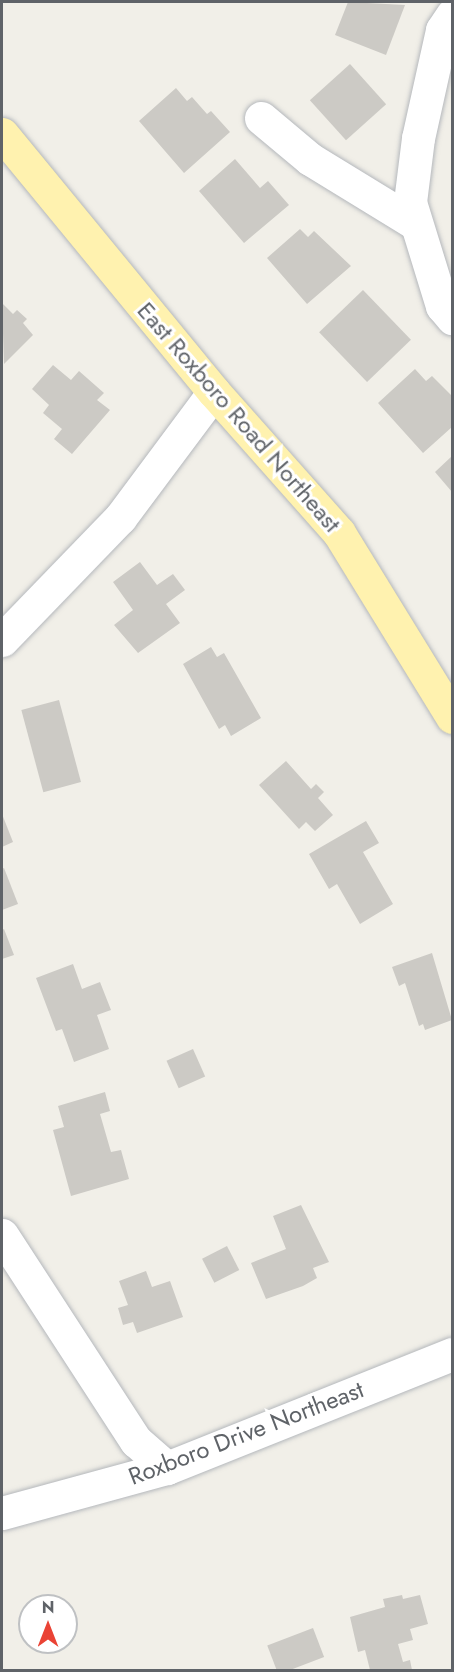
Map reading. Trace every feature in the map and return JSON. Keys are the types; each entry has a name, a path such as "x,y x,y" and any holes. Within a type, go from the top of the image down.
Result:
{"main road":[{"name":"East Roxboro Road Northeast","path":"2,134 214,393 339,533 453,717"}],"street":[{"path":"453,15 442,30 417,138 410,202 442,306 453,318"},
{"path":"261,118 310,159 416,224"},
{"path":"2,640 120,519 214,393"},
{"path":"2,1235 136,1441 168,1468"},
{"name":"Roxboro Drive Northeast","path":"2,1513 168,1468 453,1354"}],"building":[{"path":"348,2 405,5 386,55 335,35"},
{"path":"350,64 386,104 346,140 310,100"},
{"path":"176,88 187,101 192,97 207,114 211,111 230,132 184,173 139,121"},
{"path":"235,159 260,188 268,181 289,205 244,243 199,191"},
{"path":"300,229 308,237 314,231 351,266 307,304 267,258"},
{"path":"363,290 411,340 367,382 319,332"},
{"path":"2,303 13,314 17,310 27,319 23,323 33,335 4,364"},
{"path":"53,365 71,380 79,371 104,393 97,400 110,410 72,454 54,439 62,429 43,413 49,405 32,389"},
{"path":"415,369 426,381 432,376 452,396 452,427 423,453 378,403"},
{"path":"452,456 452,492 435,472"},
{"path":"140,562 157,585 173,574 185,590 166,604 180,623 138,653 114,625 133,610 113,582"},
{"path":"211,647 217,657 224,653 261,718 231,736 225,725 219,729 183,664"},
{"path":"59,700 81,782 43,792 21,710"},
{"path":"286,761 311,789 316,784 324,792 318,798 333,815 315,831 306,822 299,829 259,785"},
{"path":"2,814 13,842 2,847"},
{"path":"366,821 379,843 363,852 393,904 360,924 337,884 329,889 309,854"},
{"path":"4,868 18,904 2,910 2,869"},
{"path":"4,929 14,955 2,959 2,930"},
{"path":"432,953 452,1020 425,1030 423,1024 419,1026 405,983 399,986 392,967"},
{"path":"73,964 82,989 100,982 111,1010 97,1015 109,1049 74,1062 62,1029 56,1031 36,978"},
{"path":"193,1049 205,1076 179,1088 167,1061"},
{"path":"105,1092 110,1111 100,1114 111,1152 121,1150 129,1179 71,1196 53,1130 64,1127 58,1106"},
{"path":"301,1205 329,1262 313,1268 317,1278 303,1286 266,1299 251,1263 286,1249 273,1216"},
{"path":"227,1246 239,1270 214,1283 202,1259"},
{"path":"146,1271 152,1287 170,1281 183,1317 137,1333 133,1322 123,1325 118,1308 128,1305 119,1281"},
{"path":"402,1595 403,1599 420,1595 428,1624 410,1629 413,1640 398,1644 403,1662 410,1660 412,1670 370,1670 365,1650 358,1652 350,1617 385,1607 383,1599"},
{"path":"313,1628 324,1657 290,1670 277,1670 267,1646"}]}
